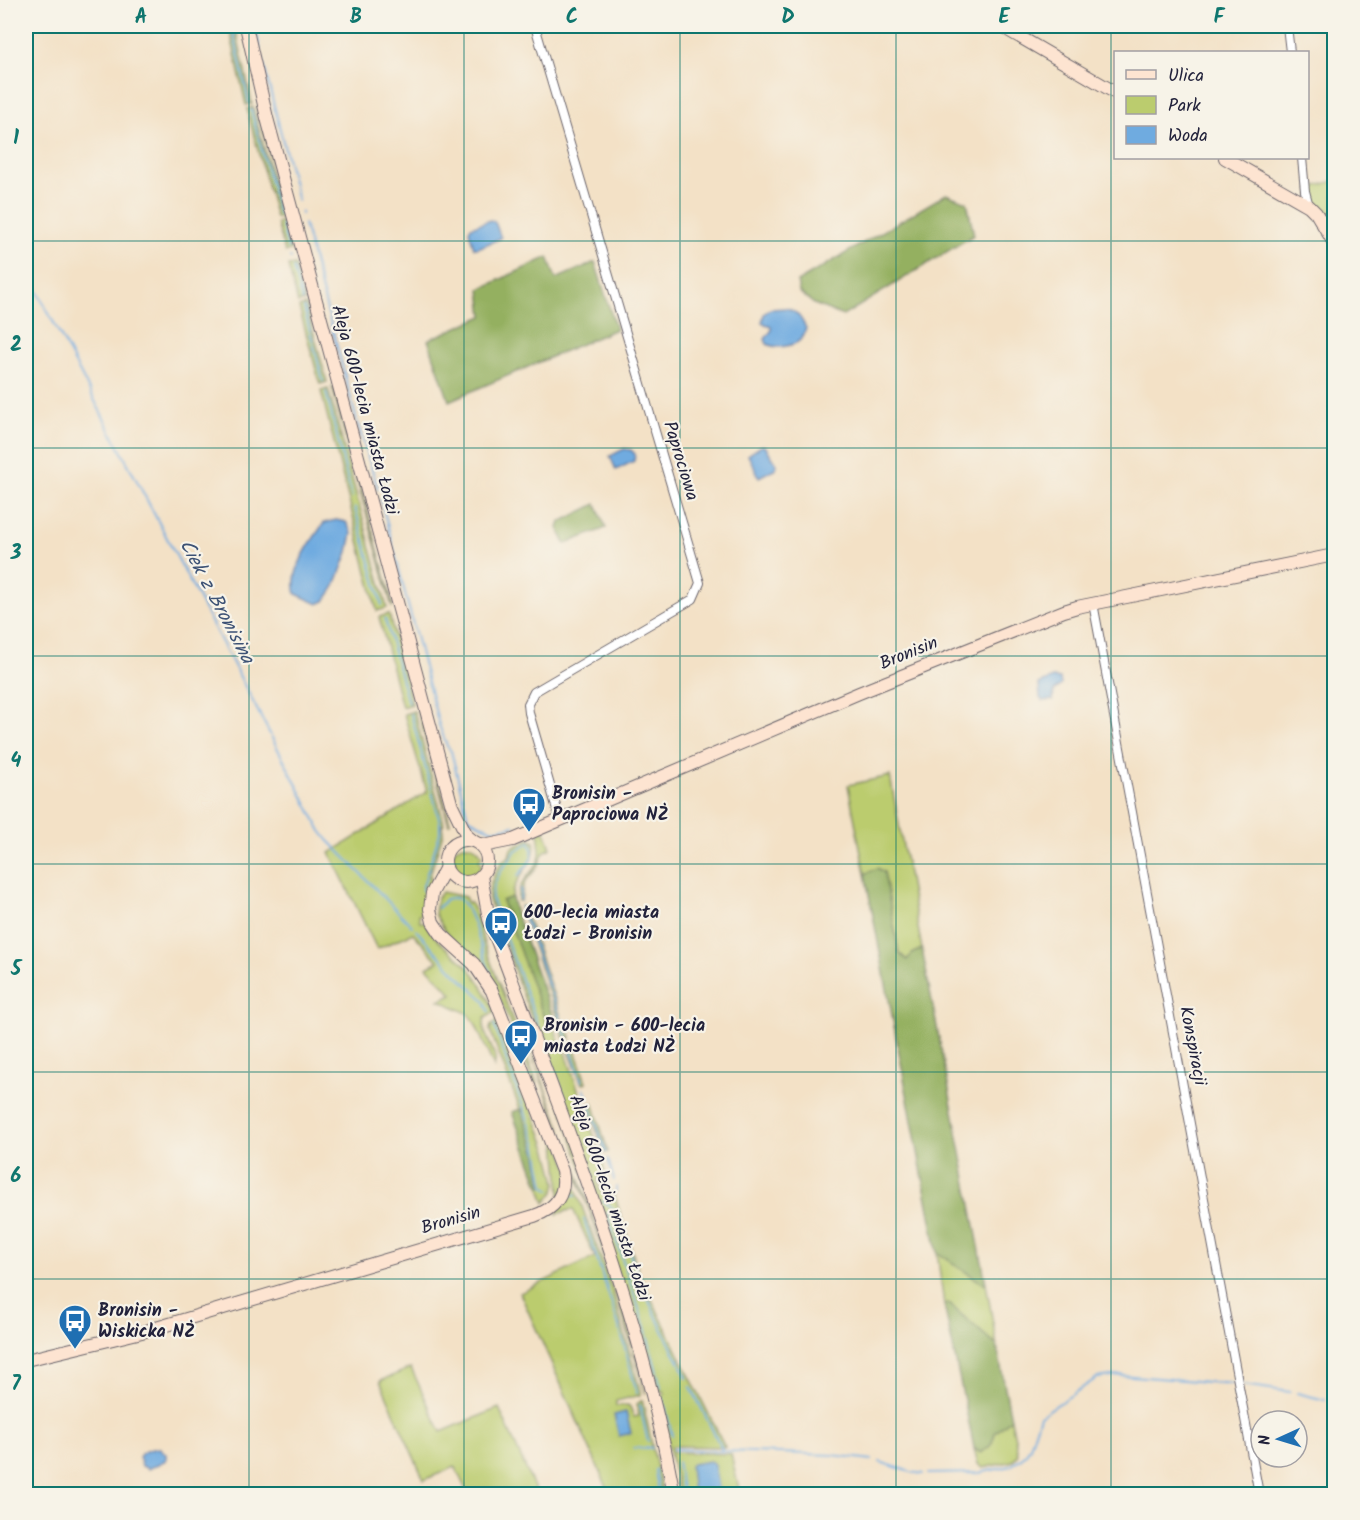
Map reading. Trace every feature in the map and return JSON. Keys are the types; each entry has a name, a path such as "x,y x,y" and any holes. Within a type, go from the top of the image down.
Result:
{"street":[{"name":"Aleja 600-lecia miasta Łodzi","path":"246,26 267,118 451,803 454,843"},
{"name":"Paprociowa","path":"535,26 700,583 693,599 534,692 528,704 529,713 560,820"},
{"path":"1000,26 1114,92"},
{"path":"1287,26 1290,51"},
{"path":"1227,159 1309,207 1316,213 1335,243"},
{"path":"1302,159 1309,207"},
{"name":"Bronisin","path":"476,842 488,845 513,840 860,693 1064,611 1093,603 1335,555"},
{"name":"Konspiracji","path":"1093,603 1259,1494"},
{"name":"Aleja 600-lecia miasta Łodzi","path":"451,803 467,836 476,842"},
{"path":"466,840 476,842 485,851 488,861 481,876 472,882 452,877 446,867 445,856 454,843 466,840"},
{"name":"Bronisin","path":"488,861 513,840"},
{"path":"432,900 434,889 446,867"},
{"name":"Aleja 600-lecia miasta Łodzi","path":"481,876 489,919 617,1268 648,1376 674,1494"},
{"name":"Aleja 600-lecia miasta Łodzi","path":"461,881 489,919"},
{"path":"432,900 444,887 461,881"},
{"name":"Bronisin","path":"26,1360 175,1323 534,1216 555,1204 563,1187 561,1171 497,1003 487,982 474,964 435,926 430,912 432,900"}],"green space":[{"path":"229,26 235,26 252,104 246,105"},
{"path":"253,107 282,217 276,218 247,109"},
{"path":"257,107 288,213 286,216"},
{"path":"1334,181 1334,236 1314,204 1310,188"},
{"path":"946,194 967,202 974,235 843,316 814,304 799,292 797,282"},
{"path":"283,221 291,250 285,252 277,223"},
{"path":"548,257 556,279 595,262 616,329 449,401 428,340 483,316 480,289"},
{"path":"295,265 305,301 298,303 288,266"},
{"path":"306,305 327,382 320,384 299,307"},
{"path":"332,387 334,388 392,607"},
{"path":"328,389 387,608 377,611 321,391"},
{"path":"596,504 606,528 565,544 558,528 560,522"},
{"path":"389,614 412,704 402,707 379,617"},
{"path":"418,710 421,710 450,824 449,824"},
{"path":"414,711 444,824 430,874 431,884 425,896 423,913 419,915 420,922 425,922 439,941 468,967 487,994 495,1012 485,1018 484,1024 494,1055 494,1067 474,1021 467,1013 439,1000 452,994 427,967 438,961 413,933 377,949 330,853 427,792 404,714"},
{"path":"890,776 922,949 913,953 907,960 899,953 884,872 877,868 865,874 848,785"},
{"path":"544,829 551,848 544,852 538,866 523,887 521,901 518,901 521,885 538,862 539,832"},
{"path":"529,839 534,842 533,856 517,882 512,897 502,901 549,1029 554,1027 560,1044 564,1048 602,1160 605,1173 597,1180 600,1192 609,1191 615,1197 639,1274 725,1447 672,1446 673,1452 731,1454 740,1494 679,1494 658,1398 664,1394 663,1391 657,1390 541,1046 544,1044 537,1024 534,1025 489,900 490,889 497,870 509,857 511,849"},
{"path":"462,845 474,847 482,856 479,860 482,864 476,873 467,876 458,874 451,865 455,861 451,856 456,848"},
{"path":"877,868 884,872 899,953 907,960 913,953 922,949 986,1283 982,1283 937,1252 865,874"},
{"path":"442,892 465,897 477,916 484,944 537,1084 535,1085 499,996 445,931 435,914 437,898"},
{"path":"512,897 554,1020 554,1027 548,1029 502,901"},
{"path":"520,906 523,906 562,1020 566,1022 571,1038 564,1038"},
{"path":"503,976 585,1194 620,1295 646,1394 594,1223"},
{"path":"498,1020 548,1151 554,1174 556,1183 554,1192 545,1203 522,1109 520,1109 490,1030 491,1025"},
{"path":"572,1042 586,1082 582,1084 567,1046"},
{"path":"593,1103 608,1152 605,1153 588,1107"},
{"path":"521,1109 537,1154 542,1187 540,1188 512,1112"},
{"path":"558,1140 613,1292 641,1395 616,1401 616,1406 628,1405 634,1417 639,1416 637,1404 642,1400 663,1494 610,1494 520,1293 595,1257 573,1209 557,1214 561,1205 556,1141"},
{"path":"937,1252 982,1283 986,1283 997,1346 948,1303 944,1305"},
{"path":"948,1303 997,1346 1011,1419 995,1433 991,1445 981,1453 974,1448 944,1305"},
{"path":"411,1368 441,1432 499,1408 537,1494 468,1494 455,1467 424,1480 380,1381"},
{"path":"1011,1419 1018,1454 1013,1461 983,1468 978,1464 974,1449 981,1453 991,1445 995,1433"}],"water":[{"path":"490,220 495,222 501,238 474,248 469,231 471,227"},
{"path":"786,308 796,313 802,321 806,328 803,336 799,341 790,345 767,344 765,339 771,327 762,322 764,314 770,309"},
{"path":"761,446 765,446 776,463 776,468 759,477 748,455"},
{"path":"624,449 631,450 635,454 634,461 616,470 610,456"},
{"path":"336,520 346,522 352,533 348,552 334,588 325,601 318,604 296,594 298,566 324,523"},
{"path":"1053,678 1060,679 1061,685 1054,691 1053,700 1043,701 1040,698 1039,684"},
{"path":"626,1412 631,1433 619,1436 614,1415"},
{"path":"160,1448 166,1454 166,1460 148,1469 142,1466 139,1457 143,1453"},
{"path":"710,1461 714,1464 719,1494 693,1494 690,1466"}],"waterway":[{"path":"232,26 249,103"},
{"path":"255,26 260,49"},
{"path":"262,58 298,201"},
{"path":"251,110 279,215"},
{"path":"282,224 288,248"},
{"path":"304,224 358,425 378,489"},
{"path":"293,268 302,300"},
{"name":"Ciek z Bronisina","path":"26,270 321,831 412,926"},
{"path":"304,308 323,381"},
{"path":"326,392 352,497"},
{"path":"381,500 439,725 451,751 468,818 492,830 514,826"},
{"path":"355,508 382,605"},
{"path":"385,619 408,703"},
{"path":"411,714 440,822 440,833 423,891"},
{"path":"530,842 515,851 501,871 494,886 492,900 593,1176"},
{"path":"518,876 532,856 532,847 529,843"},
{"path":"520,900 521,889"},
{"path":"438,908 446,899 451,898 460,900 465,906 474,924 491,975"},
{"path":"521,907 567,1038"},
{"name":"Ciek z Bronisina","path":"416,930 455,973 484,1000 489,1011"},
{"name":"Ciek z Bronisina","path":"494,1024 536,1143 544,1186 551,1190"},
{"path":"569,1044 582,1082"},
{"path":"584,1089 588,1099"},
{"path":"590,1106 606,1152"},
{"path":"608,1159 614,1180"},
{"name":"Ciek z Bronisina","path":"571,1195 576,1196"},
{"path":"606,1202 612,1196"},
{"name":"Ciek z Bronisina","path":"603,1201 618,1217 645,1292 687,1378"},
{"path":"607,1213 644,1324 661,1388"},
{"path":"584,1219 620,1329 637,1393"},
{"name":"Ciek z Bronisina","path":"928,1474 979,1473 1011,1466 1025,1455 1030,1447 1040,1416 1097,1378 1120,1375 1234,1384"},
{"name":"Ciek z Bronisina","path":"1243,1385 1290,1392"},
{"name":"Ciek z Bronisina","path":"691,1387 723,1451 833,1455 872,1460"},
{"name":"Ciek z Bronisina","path":"1297,1393 1325,1400"},
{"path":"663,1398 672,1436"},
{"path":"640,1405 648,1442"},
{"path":"634,1448 652,1448"},
{"path":"673,1449 723,1451"},
{"path":"677,1462 683,1494"},
{"name":"Ciek z Bronisina","path":"880,1462 923,1474"},
{"path":"655,1470 659,1494"}],"place":[{"name":"Bronisin - Paprociowa NŻ","path":"529,833"},
{"name":"600-lecia miasta Łodzi - Bronisin","path":"501,952"},
{"name":"Bronisin - 600-lecia miasta Łodzi NŻ","path":"521,1065"},
{"name":"Bronisin - Wiskicka NŻ","path":"75,1350"}]}
